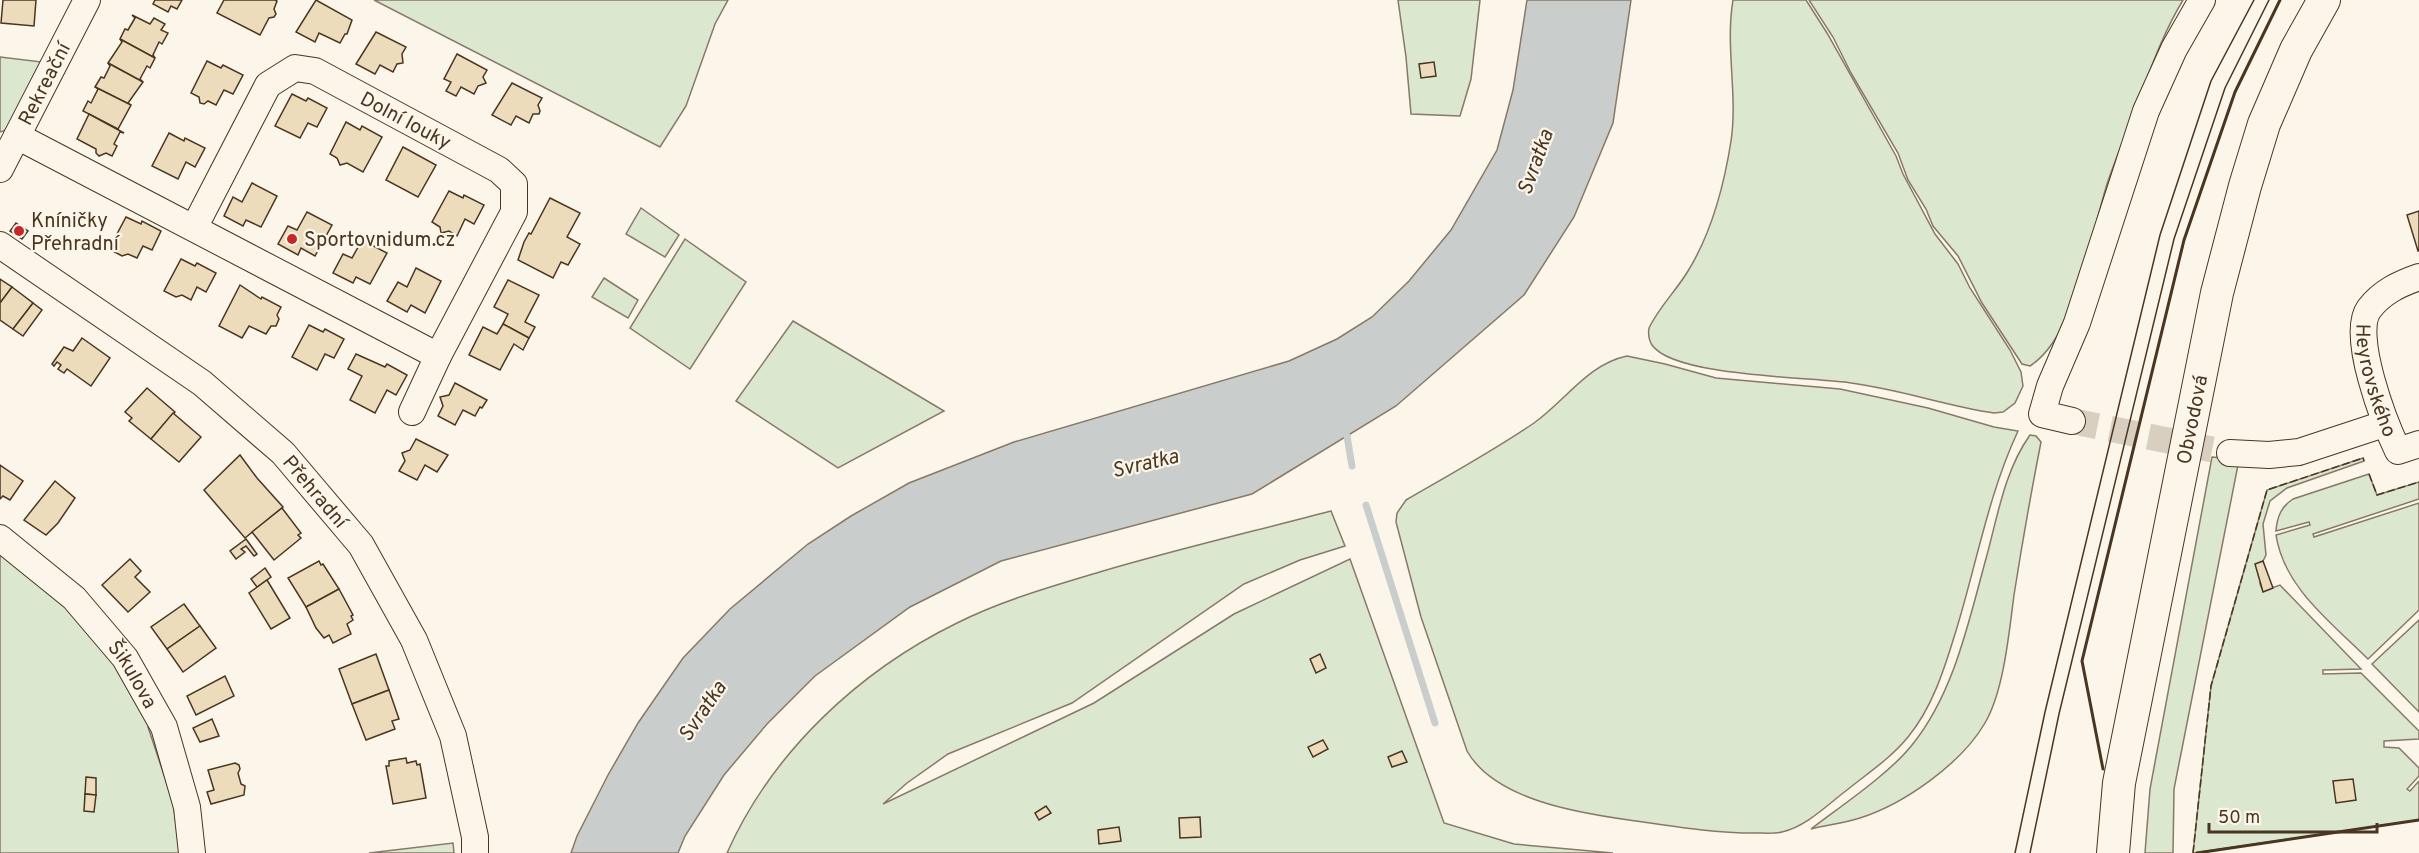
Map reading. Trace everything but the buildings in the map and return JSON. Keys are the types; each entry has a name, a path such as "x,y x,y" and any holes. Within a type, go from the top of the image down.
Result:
{"main road":[{"name":"Obvodová","path":"2113,853 2119,783 2217,293 2264,124 2296,50 2324,0"}],"street":[{"name":"Rekreační","path":"0,169 87,0"},
{"path":"2072,421 2042,414 2050,386 2077,323 2146,111 2174,49 2202,0"},
{"name":"Dolní louky","path":"194,228 268,85 295,68 315,71 499,170 514,184 514,212 438,356 412,412"},
{"path":"17,136 438,356"},
{"name":"Přehradní","path":"0,245 202,383 283,453 361,545 414,640 453,736 475,837 475,853"},
{"name":"Heyrovského","path":"2419,277 2394,285 2368,310 2362,342 2384,424 2398,451 2419,444"},
{"path":"2230,453 2269,456 2299,452 2384,424"},
{"name":"Šikulova","path":"0,537 74,598 125,658 164,726 187,807 192,853"}],"green space":[{"path":"374,0 728,0 715,24 686,106 660,147"},
{"path":"1398,0 1480,0 1471,79 1460,116 1411,114"},
{"path":"1733,0 1806,0 1896,156 1935,234 1958,264 2021,372 2023,386 2015,403 2003,412 1976,410 1851,383 1714,370 1665,356 1652,345 1649,328 1683,278 1704,241 1725,175 1733,123 1730,35"},
{"path":"1809,0 2183,0 2158,51 2111,171 2071,308 2060,332 2046,352 2030,366 2022,364 1982,303 1958,256 1933,226 1926,209 1908,180 1898,153 1851,73 1833,37"},
{"path":"0,57 42,62 10,129 0,132"},
{"path":"641,208 679,235 665,257 626,234"},
{"path":"685,239 746,282 690,369 630,328"},
{"path":"604,278 638,300 628,318 592,297"},
{"path":"793,321 944,411 838,468 736,401"},
{"path":"1627,356 1716,378 1840,389 2018,431 1998,480 1963,609 1946,661 1924,714 1908,737 1887,759 1816,814 1791,829 1772,833 1739,833 1676,827 1563,808 1517,793 1480,768 1467,751 1421,617 1396,522 1397,513 1406,500 1534,423 1600,367"},
{"path":"2030,435 2036,436 2041,442 2020,557 2005,661 1997,694 1985,723 1962,753 1913,793 1877,812 1860,818 1811,829 1891,767 1912,745 1927,724 1959,654 2008,478"},
{"path":"2212,457 2239,460 2174,789 2173,853 2145,853 2150,789"},
{"path":"2363,458 2364,461 2287,488 2270,501 2263,524 2266,555 2260,584 2263,591 2280,585 2361,669 2323,670 2323,674 2361,673 2419,731 2419,739 2384,741 2384,747 2399,748 2419,768 2419,776 2407,789 2410,791 2419,781 2419,820 2193,853 2211,686 2267,490"},
{"path":"2369,474 2377,495 2419,482 2419,499 2313,534 2314,537 2419,503 2419,610 2368,659 2325,618 2299,588 2281,554 2276,535 2310,525 2309,522 2276,531 2280,513 2293,499"},
{"path":"1331,511 1345,546 1300,560 1244,584 1072,703 948,754 907,783 883,804 1094,703 1234,614 1350,559 1444,823 1514,844 1613,853 727,853 768,781 794,748 853,690 886,665 921,643 974,615 1047,588 1160,555"},
{"path":"0,550 66,599 98,638 153,723 148,727 173,802 180,853 0,853"},
{"path":"2419,620 2419,712 2372,664"},
{"path":"453,843 454,853 369,853"}],"water":[{"name":"Svratka","path":"1527,0 1631,0 1613,123 1574,217 1524,295 1396,406 1252,494 1001,561 910,607 815,676 767,724 724,775 685,836 678,853 571,853 577,836 608,775 638,723 683,658 730,609 808,544 909,483 1014,442 1289,361 1337,339 1372,317 1409,281 1451,230 1497,150 1513,90"}],"waterway":[{"path":"1343,431 1347,436 1352,466"},
{"path":"1366,505 1435,723"}],"tunnel":[{"path":"2072,421 2230,453"}],"tram line":[{"path":"2015,853 2045,712 2160,235 2211,81 2254,0"},
{"path":"2030,853 2059,714 2174,239 2225,88 2269,0"}],"fence":[{"path":"2193,853 2211,686 2267,490 2363,458 2364,461"},
{"path":"2369,474 2377,495 2419,482"}],"wall":[{"path":"2103,769 2082,661 2184,240 2235,92 2280,0"},
{"path":"2197,853 2419,820"}],"place":[{"name":"Kníničky Přehradní","path":"19,231"},
{"name":"Sportovnidum.cz","path":"292,239"}]}
